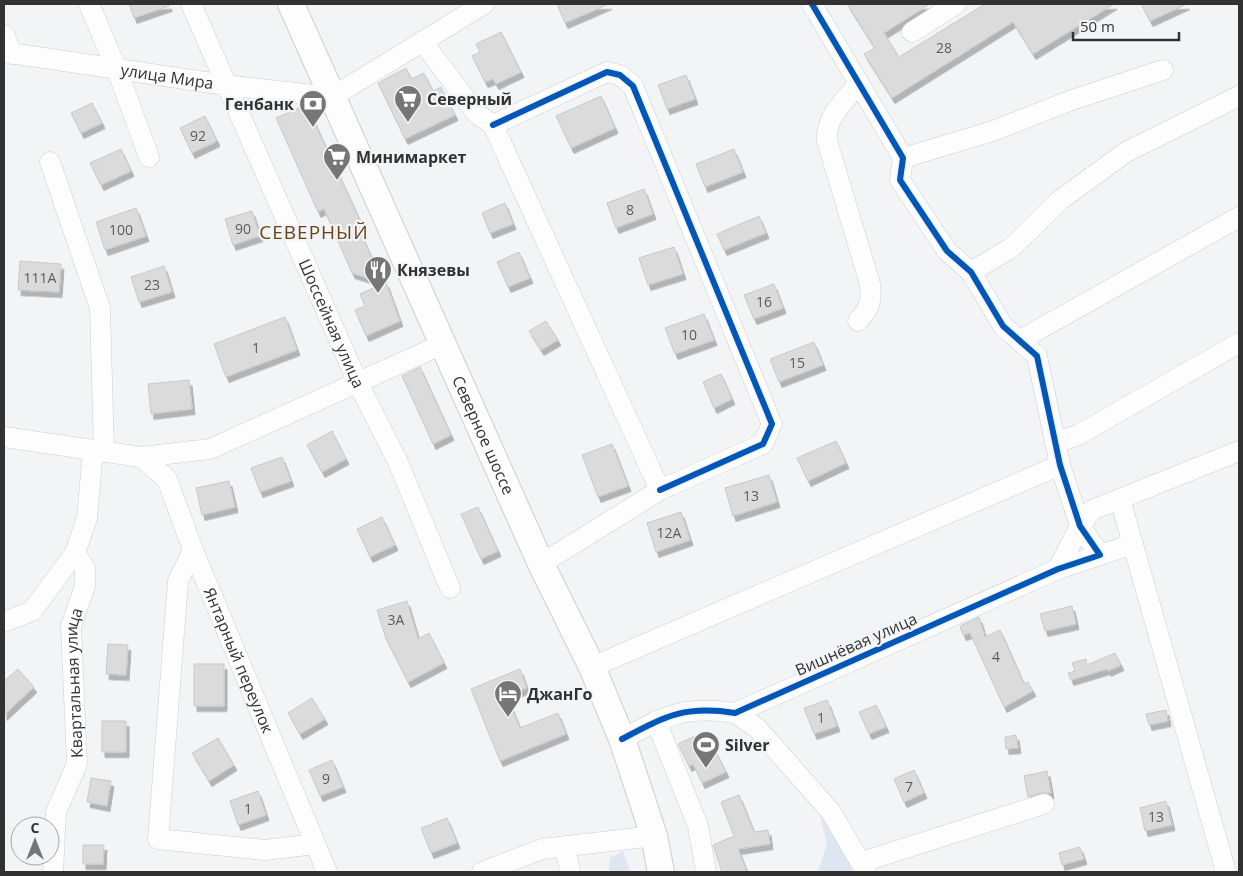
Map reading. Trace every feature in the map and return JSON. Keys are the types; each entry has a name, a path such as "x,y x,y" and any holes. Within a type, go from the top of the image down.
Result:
{"main road":[{"name":"Северное шоссе","path":"291,4 542,564 592,667 622,739 654,836 661,872"}],"street":[{"path":"88,4 118,70 149,157"},
{"name":"Шоссейная улица","path":"191,4 358,383 398,462 450,588"},
{"path":"332,97 484,4"},
{"path":"812,4 903,158 900,180 948,251 972,272 1003,326 1037,356 1060,465 1080,526 1100,555"},
{"path":"912,32 956,4"},
{"path":"4,35 8,53"},
{"path":"422,41 476,114 493,125 660,490"},
{"name":"улица Мира","path":"8,53 226,86 332,97"},
{"path":"903,158 984,134 1072,100 1163,70"},
{"path":"493,125 607,72 620,74 633,86 772,424 763,444 660,490 542,564"},
{"path":"858,321 867,312 872,302 870,284 826,141 826,130 834,112 859,84"},
{"path":"972,272 1011,248 1059,201 1126,152 1239,96"},
{"path":"4,622 32,611 76,553 87,518 98,451 100,308 50,162"},
{"path":"1020,340 1239,217"},
{"path":"1055,443 1078,435 1239,343"},
{"path":"4,437 141,457 210,449 443,344"},
{"path":"1058,569 1080,526 1092,510 1239,451"},
{"name":"Янтарный переулок","path":"141,457 167,478 192,550 327,872"},
{"path":"592,667 1060,465"},
{"path":"1120,499 1226,872"},
{"name":"Вишнёвая улица","path":"735,713 1058,569 1133,544"},
{"path":"192,550 178,581 158,839 265,850 315,844"},
{"name":"Квартальная улица","path":"52,872 56,812 77,764 71,626 85,586 84,568 76,553"},
{"path":"622,739 656,721 682,711 709,709 735,713 757,728 831,812 864,867 1044,804"},
{"path":"656,721 698,826 706,872"},
{"path":"482,872 542,849 654,836"},
{"path":"565,846 570,872"}],"shaded area":[{"path":"820,815 856,865 858,872 818,872 827,844"},
{"path":"623,851 630,872 609,872 610,858"}],"building":[{"path":"129,4 169,4 169,6 134,18"},
{"path":"557,4 609,4 565,23"},
{"path":"847,4 930,4 884,33 899,57 985,4 1114,4 1033,54 1013,22 892,98 864,54 875,48"},
{"path":"1141,4 1187,4 1150,21"},
{"path":"501,32 521,72 496,84 493,79 485,82 472,56 480,52 476,44"},
{"path":"406,68 411,79 424,73 433,91 441,87 455,115 405,139 378,83"},
{"path":"686,75 695,99 667,109 658,85"},
{"path":"601,96 615,128 571,148 556,116"},
{"path":"92,103 102,123 81,133 71,113"},
{"path":"307,106 358,216 363,228 359,229 383,283 352,273 324,209 318,212 276,118"},
{"path":"205,116 217,141 192,153 180,128"},
{"path":"121,149 131,171 101,185 90,163"},
{"path":"734,149 743,172 705,187 696,164"},
{"path":"644,189 653,214 616,228 607,203"},
{"path":"505,203 513,224 490,233 482,213"},
{"path":"136,208 146,236 105,250 96,222"},
{"path":"252,211 260,236 233,245 225,219"},
{"path":"759,216 766,233 724,250 717,234"},
{"path":"674,247 683,274 648,285 639,258"},
{"path":"519,252 530,278 508,287 497,262"},
{"path":"20,261 61,264 59,292 18,290"},
{"path":"164,266 172,292 139,302 131,277"},
{"path":"386,282 400,321 366,336 355,310 365,306 360,294"},
{"path":"774,284 783,308 754,319 744,295"},
{"path":"704,314 714,340 675,354 665,328"},
{"path":"285,317 297,350 226,377 214,344"},
{"path":"546,321 558,340 541,350 529,331"},
{"path":"814,342 823,365 779,382 770,359"},
{"path":"420,367 451,435 433,444 402,376"},
{"path":"721,374 732,399 714,408 703,382"},
{"path":"189,380 192,409 151,414 148,384"},
{"path":"332,431 346,459 322,472 307,445"},
{"path":"836,441 846,463 808,481 797,458"},
{"path":"612,444 628,486 598,497 582,455"},
{"path":"282,457 291,481 260,492 251,468"},
{"path":"769,475 777,502 733,516 725,488"},
{"path":"229,481 235,507 202,515 196,488"},
{"path":"478,507 498,551 481,559 461,514"},
{"path":"681,512 690,540 656,552 647,523"},
{"path":"382,517 395,545 370,557 357,529"},
{"path":"407,601 418,639 429,633 444,663 408,682 386,639 377,610"},
{"path":"1072,606 1076,624 1045,631 1040,614"},
{"path":"979,617 985,637 1000,630 1024,684 1028,682 1033,691 1004,707 970,633 963,635 960,626"},
{"path":"108,644 128,645 126,675 106,674"},
{"path":"1115,653 1121,665 1108,671 1107,669 1071,680 1068,673 1075,671 1072,663 1086,659 1087,665"},
{"path":"194,664 224,664 224,706 194,706"},
{"path":"18,669 34,687 4,715 4,681"},
{"path":"520,669 527,688 507,696 520,728 558,713 566,734 500,761 471,689"},
{"path":"312,698 325,719 300,734 288,713"},
{"path":"827,700 837,726 814,734 804,708"},
{"path":"876,705 886,727 869,734 859,712"},
{"path":"1166,710 1168,721 1149,725 1146,714"},
{"path":"102,721 126,721 126,752 102,752"},
{"path":"1016,735 1018,748 1006,749 1005,737"},
{"path":"695,736 697,739 703,736 712,754 716,752 726,772 702,783 693,764 689,766 678,744"},
{"path":"218,738 234,765 209,781 192,753"},
{"path":"332,760 343,787 320,796 309,770"},
{"path":"914,770 924,793 904,802 894,779"},
{"path":"1047,771 1051,793 1041,793 1028,797 1024,776"},
{"path":"91,778 111,781 107,806 87,802"},
{"path":"258,791 266,815 238,825 230,801"},
{"path":"739,795 754,832 768,830 770,844 738,849 747,872 722,872 713,845 734,836 721,802"},
{"path":"1166,801 1172,825 1145,831 1140,808"},
{"path":"447,818 457,843 431,853 421,828"},
{"path":"83,845 104,845 103,864 83,864"},
{"path":"1080,847 1084,859 1062,865 1059,853"}],"cycle path":[{"path":"622,739 676,714 702,710 735,713 1058,569 1100,555 1080,526 1060,465 1037,356 1003,326 971,272 947,251 900,180 903,158 812,4"},
{"path":"493,125 607,72 620,75 633,86 772,424 763,444 660,490"}],"place":[{"name":"Северный","path":"408,123"},
{"name":"Генбанк","path":"313,128"},
{"name":"Минимаркет","path":"337,181"},
{"name":"Князевы","path":"378,294"},
{"name":"ДжанГо","path":"508,718"},
{"name":"Silver","path":"706,769"}],"district":[{"name":"СЕВЕРНЫЙ","path":"314,232"}]}
